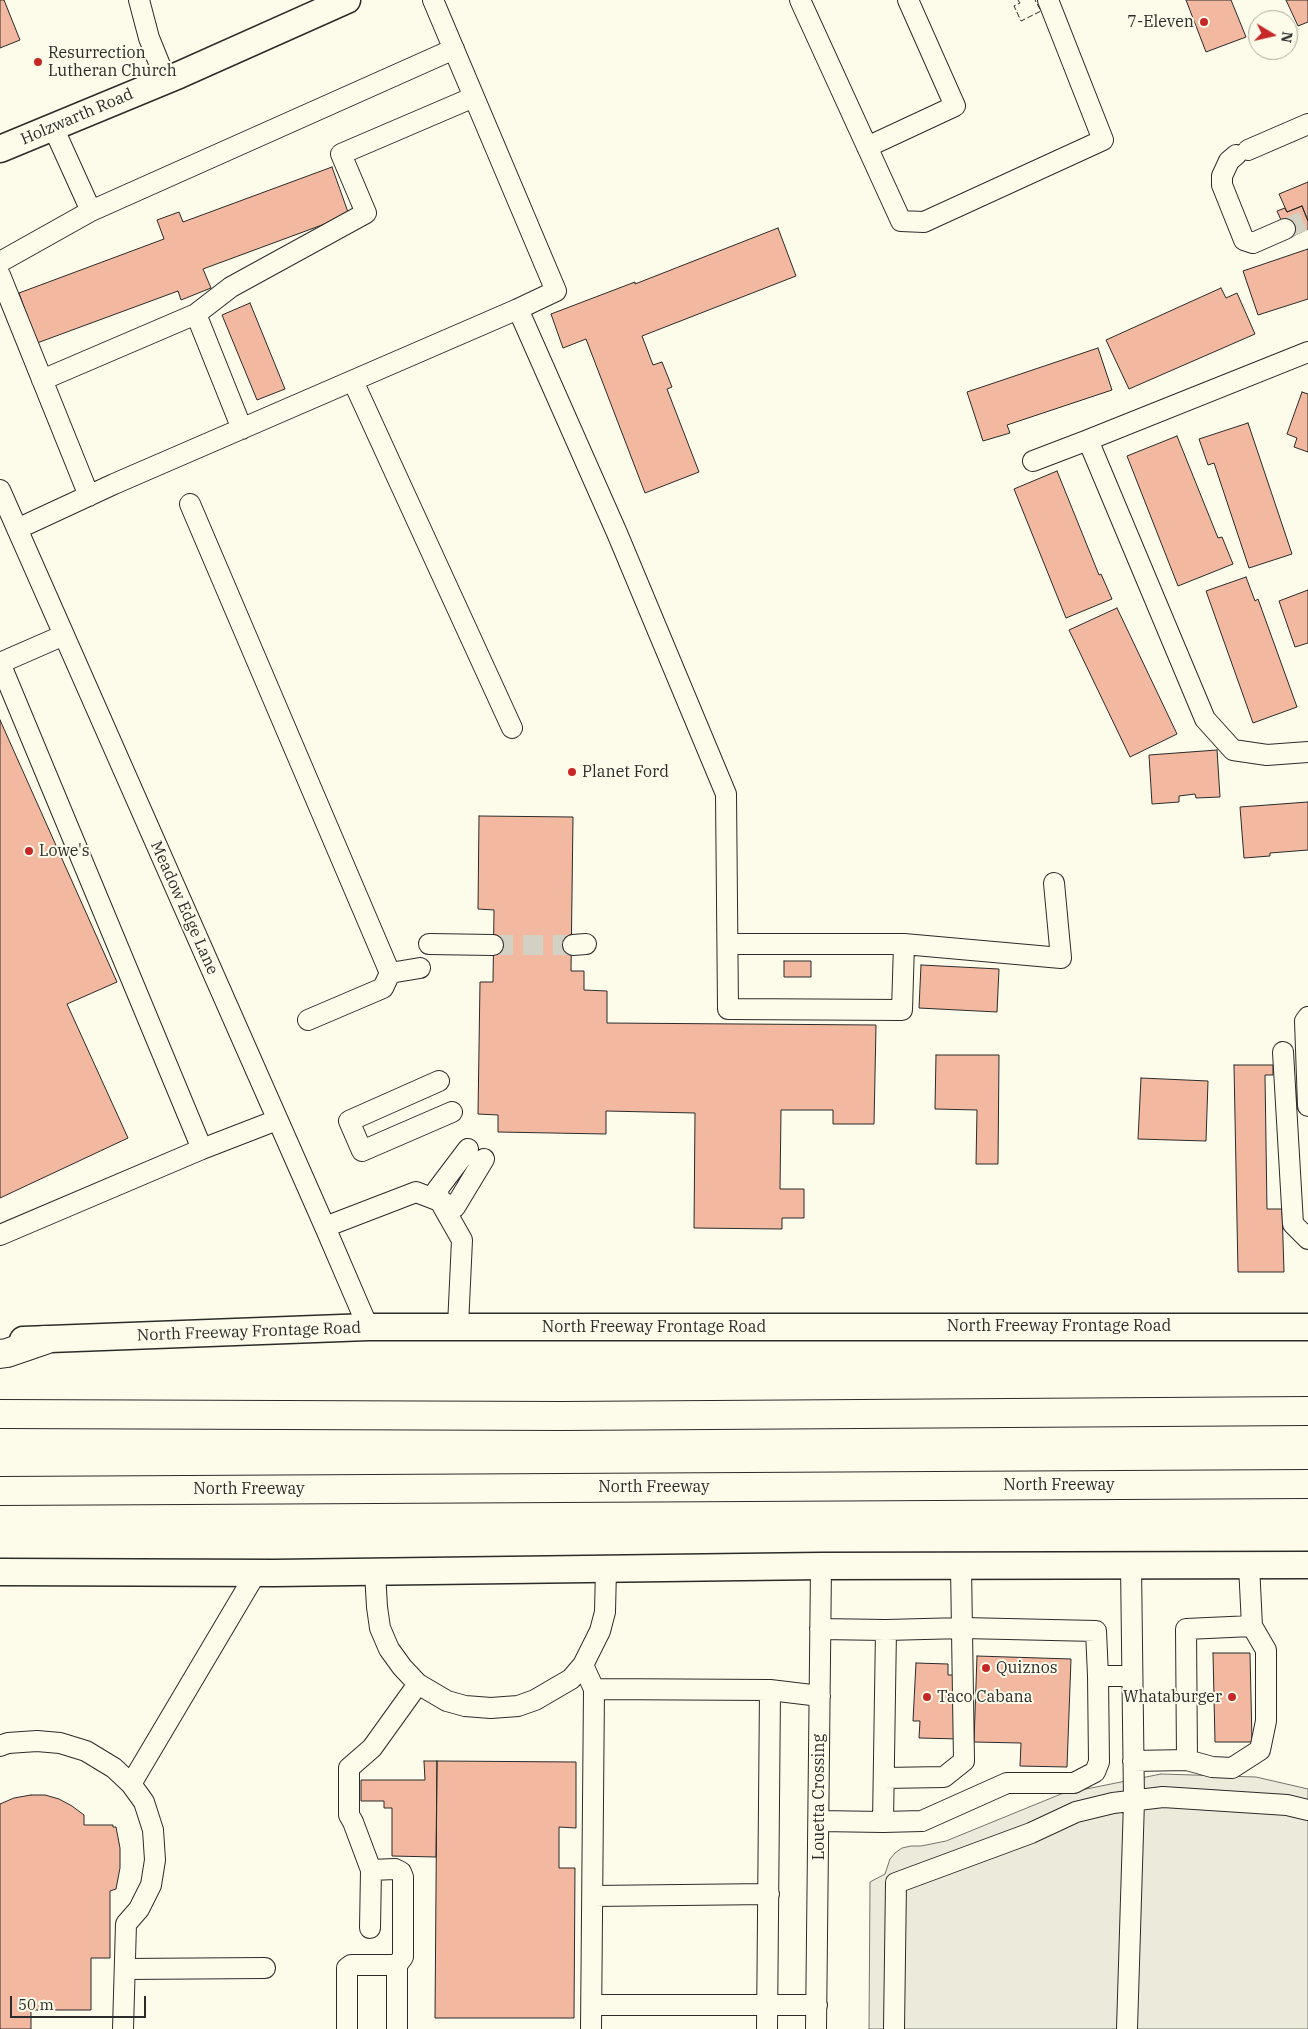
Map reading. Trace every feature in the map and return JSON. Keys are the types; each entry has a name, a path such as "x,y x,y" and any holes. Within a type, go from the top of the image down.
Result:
{"highway":[{"path":"0,1354 45,1340"},
{"path":"0,1414 572,1416 1308,1411"},
{"name":"North Freeway","path":"0,1491 1308,1484"}],"main road":[{"name":"Holzwarth Road","path":"0,149 166,80 347,0"},
{"name":"North Freeway Frontage Road","path":"0,1340 45,1340 368,1327 458,1326 1308,1327"},
{"path":"0,1572 256,1573 821,1566 1308,1565"}],"street":[{"path":"139,0 149,38 166,80"},
{"path":"17,529 518,309 556,290 433,0"},
{"path":"800,0 901,221 924,222 1103,140 1048,0"},
{"path":"867,147 955,106 908,0"},
{"path":"0,262 91,211 454,50"},
{"path":"42,380 196,314 231,287 366,213 341,154 474,97"},
{"path":"1285,229 1253,243 1244,240 1222,185 1222,176 1229,160 1242,152 1308,124"},
{"path":"53,127 91,211"},
{"path":"0,275 89,496"},
{"path":"518,309 617,533 726,794 728,1009 902,1010 904,944"},
{"path":"196,314 242,429"},
{"path":"1033,461 1308,352"},
{"path":"353,381 512,728"},
{"path":"1088,440 1205,719 1234,750 1267,755 1308,752"},
{"name":"Meadow Edge Lane","path":"0,490 368,1327"},
{"path":"190,504 390,973 383,988 308,1020"},
{"path":"64,635 0,663 202,1148"},
{"path":"728,944 904,944 1061,958 1054,883"},
{"path":"429,944 493,945"},
{"path":"390,973 420,968"},
{"path":"1308,1017 1305,1021 1308,1106"},
{"path":"1283,1052 1293,1224 1308,1239"},
{"path":"439,1081 349,1121 362,1151 452,1112"},
{"path":"0,1235 202,1148 277,1120"},
{"path":"325,1227 416,1192 456,1207 476,1154"},
{"path":"442,1203 462,1240 458,1326"},
{"path":"1127,2029 1134,1801 1131,1565"},
{"path":"1133,1761 1187,1760 1212,1767 1232,1768 1260,1750 1266,1721 1266,1650 1252,1626 1249,1565"},
{"name":"Louetta Crossing","path":"816,2029 821,1566"},
{"path":"884,1778 944,1776 964,1761 961,1566"},
{"path":"375,1572 376,1607 380,1628 389,1649 418,1684 447,1701 465,1706 491,1708 518,1706 535,1700 571,1679 583,1664 600,1631 605,1612 606,1569"},
{"path":"131,1784 256,1573"},
{"path":"1187,1760 1186,1629 1252,1626"},
{"path":"819,1821 883,1822 922,1820 1007,1783 1074,1783 1095,1772 1099,1762 1096,1631 963,1628 886,1630 820,1628"},
{"path":"883,1822 886,1630"},
{"path":"583,1664 594,1689 591,2029"},
{"path":"1098,1676 1132,1676"},
{"path":"370,1928 372,1870 353,1822 348,1815 349,1768 372,1748 418,1684"},
{"path":"594,1689 770,1690 820,1696"},
{"path":"768,2029 770,1690"},
{"path":"0,1746 8,1743 37,1741 60,1743 86,1751 114,1768 131,1784 144,1802 153,1830 155,1860 151,1885 139,1909 126,1924 123,2029"},
{"path":"1074,1783 1076,1812"},
{"path":"894,2029 896,1883 1031,1833 1076,1812 1113,1803 1163,1797 1287,1805 1308,1810"},
{"path":"372,1870 395,1869 403,1877 404,1958 397,1966 397,2029"},
{"path":"593,1896 769,1894"},
{"path":"347,2029 347,1968 351,1965 397,1966"},
{"path":"125,1969 265,1968"},
{"path":"592,2005 817,2004"}],"shaded area":[{"path":"1161,1774 1256,1777 1308,1789 1308,2029 869,2029 870,1882 885,1874 890,1859 895,1853 902,1848 946,1841 1061,1794"}],"building":[{"name":"Resurrection Lutheran Church","path":"0,0 4,0 20,40 0,48"},
{"path":"1186,0 1231,0 1246,37 1206,52"},
{"path":"1286,0 1308,0 1308,22 1298,26 1298,10 1291,10"},
{"path":"332,167 349,215 203,269 211,288 181,300 178,291 37,343 19,293 164,239 157,220 179,212 183,222"},
{"path":"1308,182 1308,221 1302,206 1287,212 1279,194"},
{"path":"1302,206 1308,221 1308,229 1289,238 1277,211 1285,208 1287,212"},
{"path":"778,228 796,276 642,336 653,365 662,362 672,387 667,389 699,472 645,493 586,339 563,348 551,314 635,282 635,284"},
{"path":"1308,249 1308,299 1258,315 1243,271"},
{"path":"1221,288 1226,298 1237,293 1255,334 1129,389 1106,340"},
{"path":"250,303 285,389 257,400 222,315"},
{"path":"1098,348 1112,390 1007,425 1010,433 983,441 967,392"},
{"path":"1302,392 1308,394 1308,452 1294,447 1297,438 1287,434"},
{"path":"1248,423 1292,554 1249,568 1214,463 1208,465 1199,439"},
{"path":"1177,436 1218,538 1222,537 1233,564 1178,586 1127,456"},
{"path":"1057,471 1099,575 1101,574 1112,599 1066,618 1014,489"},
{"path":"1246,577 1255,601 1258,599 1297,707 1253,723 1206,591"},
{"path":"1308,590 1308,643 1295,647 1279,601"},
{"path":"1117,608 1177,734 1130,757 1069,630"},
{"name":"Lowe's","path":"0,720 117,982 67,1004 128,1138 0,1198"},
{"path":"1217,750 1220,797 1196,798 1195,794 1179,796 1179,802 1152,804 1149,755"},
{"path":"1308,802 1308,850 1270,853 1270,856 1244,858 1240,807"},
{"path":"479,816 573,817 571,971 584,971 584,990 607,991 607,1023 876,1025 874,1124 833,1124 833,1110 781,1110 780,1189 804,1189 804,1218 782,1218 782,1229 694,1228 695,1113 606,1111 606,1134 498,1132 498,1115 478,1114 480,982 493,982 494,910 478,909"},
{"path":"784,961 811,961 811,977 784,977"},
{"path":"921,965 999,969 997,1012 919,1008"},
{"path":"936,1055 999,1055 998,1164 976,1164 977,1110 935,1109"},
{"path":"1234,1065 1273,1065 1273,1075 1265,1075 1267,1209 1282,1209 1284,1272 1238,1272"},
{"path":"1141,1078 1208,1081 1206,1141 1138,1139"},
{"name":"Whataburger","path":"1213,1653 1250,1653 1252,1742 1215,1742"},
{"path":"977,1656 1071,1659 1067,1767 1020,1766 1021,1743 974,1742"},
{"path":"916,1663 948,1664 948,1675 962,1675 960,1739 919,1738 920,1721 913,1721"},
{"path":"424,1761 437,1761 436,1857 392,1856 392,1808 384,1808 384,1801 361,1801 361,1780 425,1780"},
{"path":"437,1761 576,1762 576,1828 559,1827 559,1868 575,1868 574,2018 435,2018"},
{"path":"45,1795 59,1799 72,1806 84,1815 84,1825 113,1825 113,1827 116,1827 120,1848 120,1868 116,1889 110,1891 110,1958 91,1958 91,2010 31,2010 31,2029 0,2029 0,1804 14,1798"}],"tunnel":[{"path":"1285,229 1308,219"},
{"path":"493,945 573,945"}],"fence":[{"path":"1018,0 1020,3 1014,6 1021,21 1041,11 1035,0"}],"place":[{"name":"7-Eleven","path":"1204,22"},
{"name":"Resurrection Lutheran Church","path":"38,62"},
{"name":"Planet Ford","path":"572,772"},
{"name":"Lowe's","path":"29,851"},
{"name":"Quiznos","path":"986,1668"},
{"name":"Taco Cabana","path":"927,1697"},
{"name":"Whataburger","path":"1232,1697"}]}
